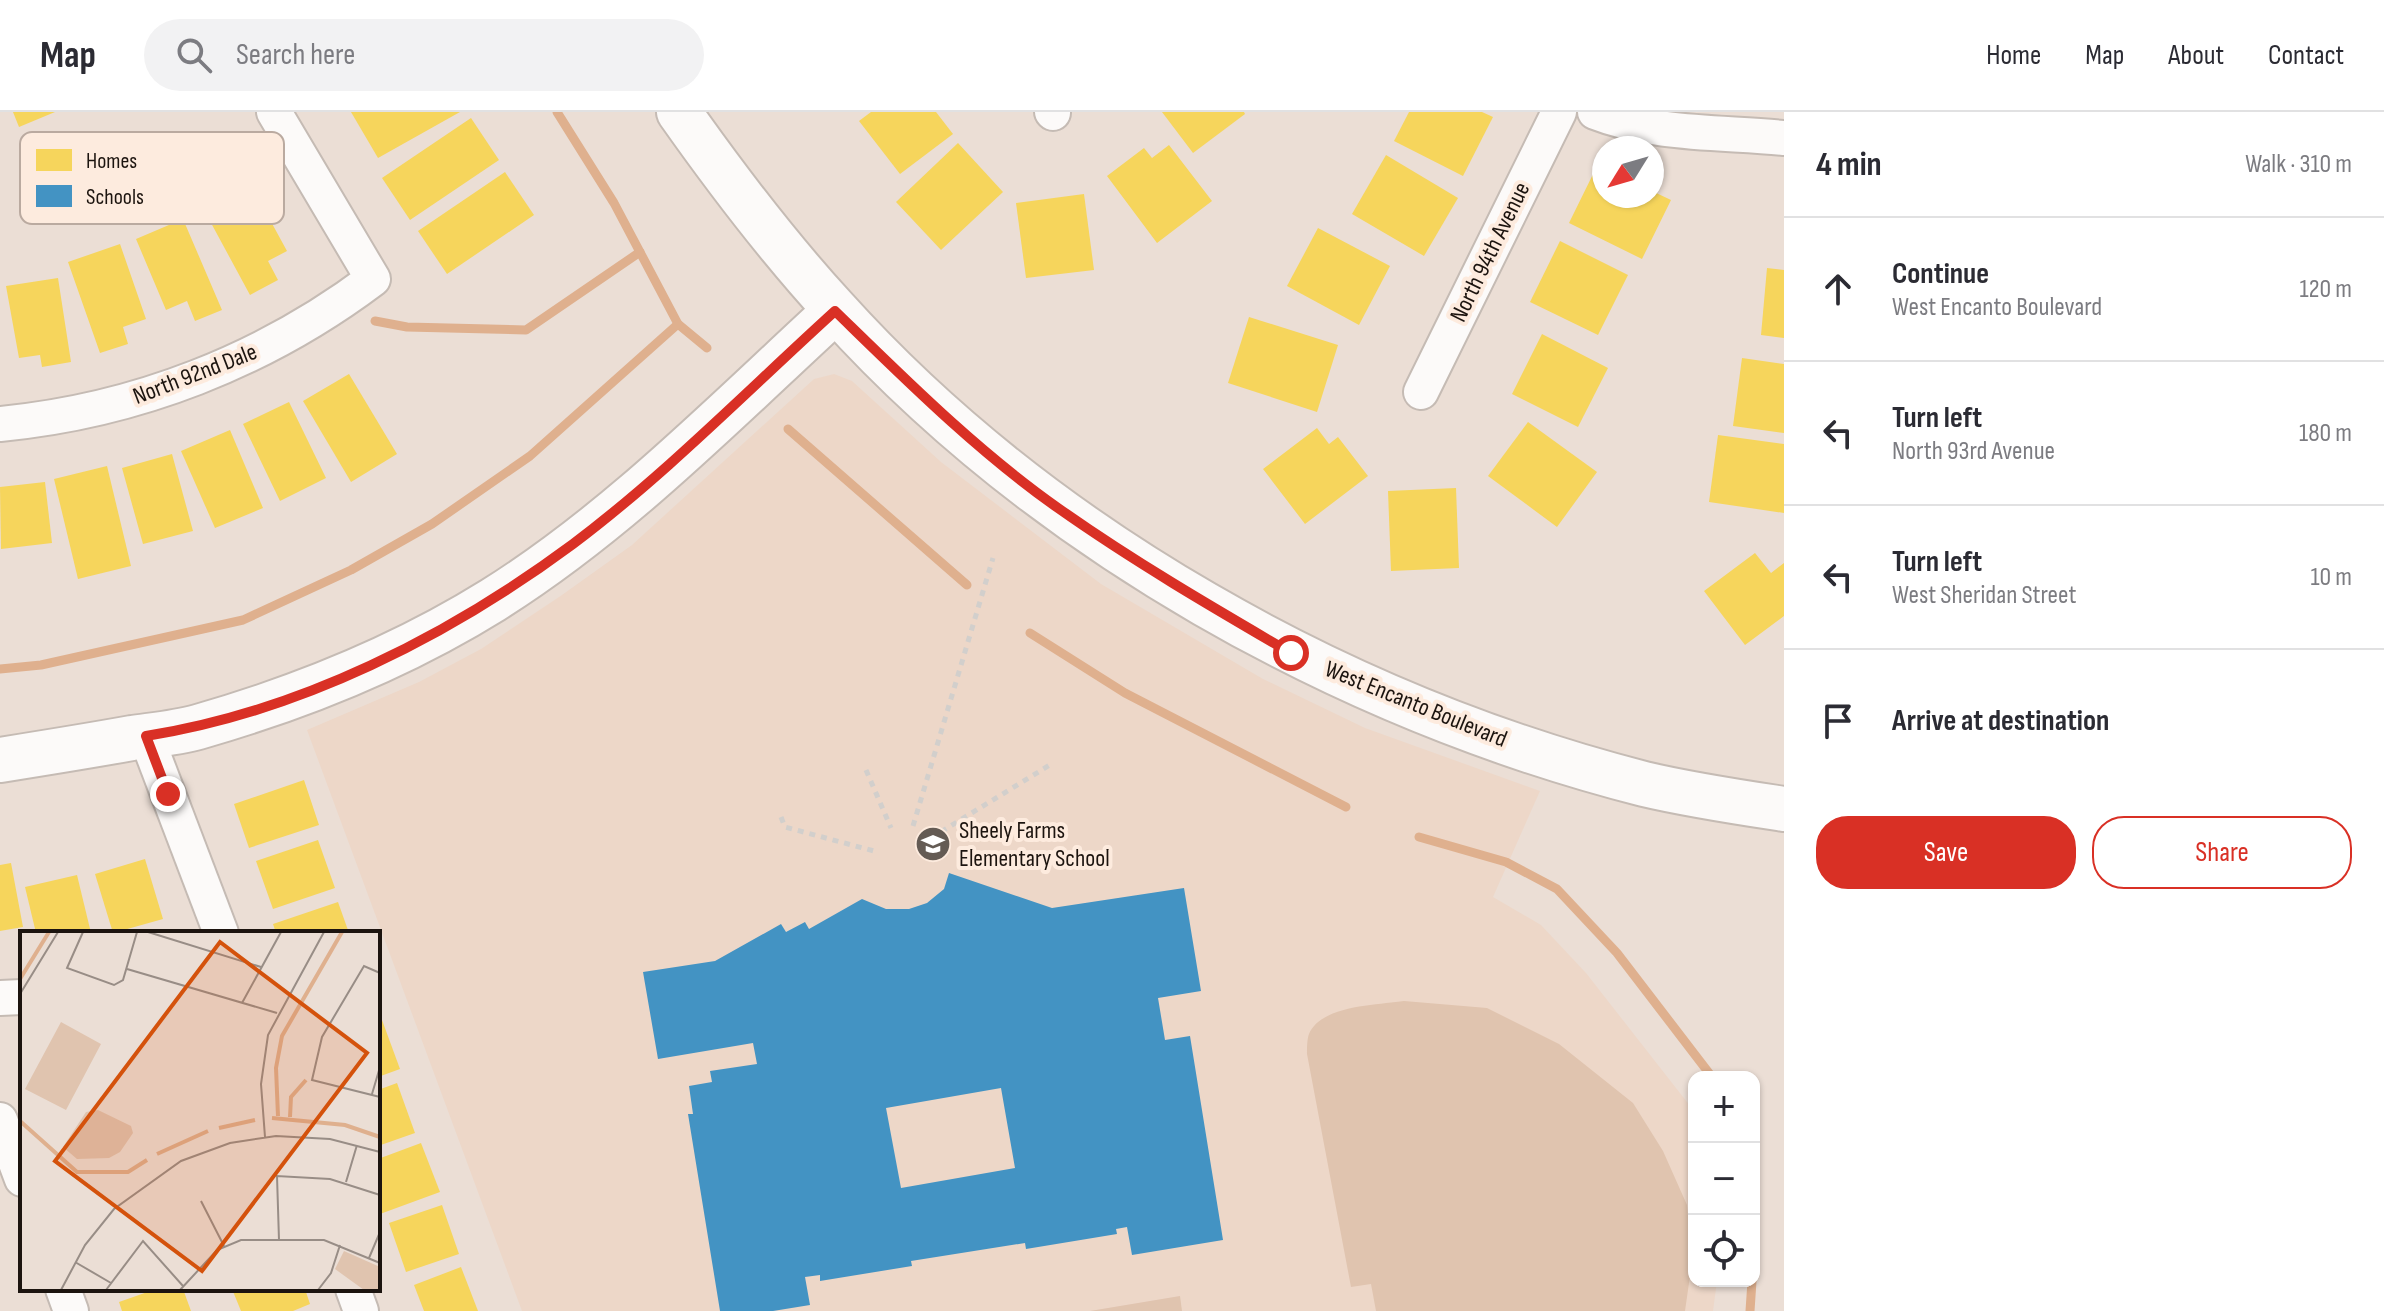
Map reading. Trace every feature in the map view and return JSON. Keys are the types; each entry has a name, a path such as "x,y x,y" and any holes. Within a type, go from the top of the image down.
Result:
{"street":[{"name":"North 92nd Dale","path":"0,424 91,411 170,388 298,331 373,279 274,112"},
{"name":"West Encanto Boulevard","path":"679,112 788,256 835,311 917,391 1057,507 1170,582 1291,653 1422,710 1645,784 1784,809"},
{"name":"North 94th Avenue","path":"1421,392 1559,112"},
{"path":"1595,112 1613,119 1669,128 1784,138"},
{"path":"0,760 195,728 365,667 492,600 574,543 656,475 835,311"},
{"path":"146,736 220,931"},
{"path":"0,998 20,997"},
{"path":"0,1120 20,1174"},
{"path":"64,1291 71,1311"},
{"path":"354,1291 361,1311"}],"path":[{"path":"913,826 993,558"},
{"path":"931,838 1053,763"},
{"path":"866,770 891,828"},
{"path":"781,817 785,827 874,851"}],"shaded area":[{"name":"Sheely Farms Elementary School","path":"834,374 852,381 941,462 1101,584 1263,679 1365,728 1540,791 1493,897 1541,925 1586,973 1688,1103 1688,1287 1716,1287 1713,1311 522,1311 307,730 419,682 481,649 562,595 632,545 814,379"},
{"path":"1404,1001 1487,1008 1559,1044 1633,1103 1663,1151 1687,1205 1688,1287 1685,1311 1376,1311 1371,1284 1351,1287 1307,1054 1309,1034 1315,1024 1337,1012"},
{"path":"1180,1296 1182,1311 1090,1311"}],"building: Homes":[{"path":"13,112 55,112 19,127"},
{"path":"351,112 460,112 378,158"},
{"path":"871,112 936,112 953,134 900,174 859,121"},
{"path":"1162,112 1244,112 1245,114 1193,153"},
{"path":"1409,112 1482,112 1493,117 1463,176 1394,141"},
{"path":"471,118 499,160 410,220 382,178"},
{"path":"958,143 1003,192 941,250 896,202"},
{"path":"1169,145 1212,201 1157,243 1107,176 1144,148 1152,158"},
{"path":"1386,155 1458,198 1424,256 1352,214"},
{"path":"505,172 534,215 447,274 418,231"},
{"path":"1592,176 1592,208 1664,208 1664,197 1671,200 1642,259 1569,223"},
{"path":"1084,194 1094,270 1026,278 1016,203"},
{"path":"171,224 185,224 222,310 195,321 187,301 166,310 136,239"},
{"path":"212,224 272,224 287,251 268,261 278,280 250,295"},
{"path":"1318,228 1390,266 1359,325 1287,286"},
{"path":"1560,241 1628,275 1598,335 1530,302"},
{"path":"120,244 146,319 123,327 128,344 100,353 68,262"},
{"path":"1767,268 1784,270 1784,338 1761,335"},
{"path":"58,278 71,362 42,367 40,355 19,358 6,286"},
{"path":"1249,317 1338,345 1317,412 1228,383"},
{"path":"1542,334 1608,368 1578,427 1512,394"},
{"path":"1742,358 1784,364 1784,433 1733,426"},
{"path":"349,374 397,454 351,482 303,401"},
{"path":"289,402 326,478 280,501 243,424"},
{"path":"1528,422 1597,472 1557,527 1488,476"},
{"path":"1317,428 1329,444 1338,437 1368,476 1305,524 1263,469"},
{"path":"230,430 263,508 215,528 181,451"},
{"path":"1718,435 1784,444 1784,513 1709,502"},
{"path":"172,454 193,531 143,544 122,468"},
{"path":"107,466 131,566 78,579 54,479"},
{"path":"45,482 52,543 1,549 0,487"},
{"path":"1456,488 1459,568 1391,571 1388,491"},
{"path":"1755,553 1771,573 1784,563 1784,616 1745,645 1704,591"},
{"path":"304,780 319,825 249,848 234,804"},
{"path":"318,840 335,888 273,909 256,861"},
{"path":"145,859 163,919 112,931 95,874"},
{"path":"11,863 23,927 0,931 0,865"},
{"path":"77,875 91,931 36,931 25,887"},
{"path":"338,902 348,931 275,931 273,924"},
{"path":"380,1021 400,1069 380,1076"},
{"path":"397,1083 415,1133 380,1145 380,1089"},
{"path":"421,1143 440,1192 380,1214 380,1158"},
{"path":"442,1205 459,1254 406,1272 389,1223"},
{"path":"461,1267 478,1311 424,1311 414,1285"},
{"path":"150,1291 184,1291 191,1311 122,1311 119,1302"},
{"path":"233,1291 306,1291 310,1304 293,1311 241,1311"}],"building: Schools":[{"path":"949,873 1052,908 1184,888 1201,991 1158,998 1165,1040 1190,1036 1223,1240 1132,1255 1127,1227 1116,1229 1117,1234 1026,1249 1025,1243 911,1261 912,1266 820,1281 820,1275 805,1277 810,1305 773,1311 720,1311 688,1114 693,1114 689,1086 712,1082 710,1071 757,1064 753,1043 658,1059 643,972 715,961 781,924 786,932 805,922 809,929 862,899 886,909 909,909 927,903 944,889","holes":["1001,1088 1015,1168 901,1188 886,1108"]}],"waterway":[{"path":"557,112 614,203 678,324 707,348"},
{"path":"375,321 407,327 526,330 640,252"},
{"path":"0,669 41,665 243,620 351,570 432,524 530,456 678,324"},
{"path":"788,429 967,585"},
{"path":"1030,633 1125,693 1346,807"},
{"path":"1419,837 1506,862 1557,889 1617,953 1707,1071"},
{"path":"1750,1311 1752,1287"}],"place":[{"name":"Sheely Farms Elementary School","path":"933,844"}],"route":[{"path":"168,794 146,736 195,728 294,695 365,667 492,600 574,543 656,475 835,311 917,391 1006,468 1057,507 1170,582 1291,653"}]}
